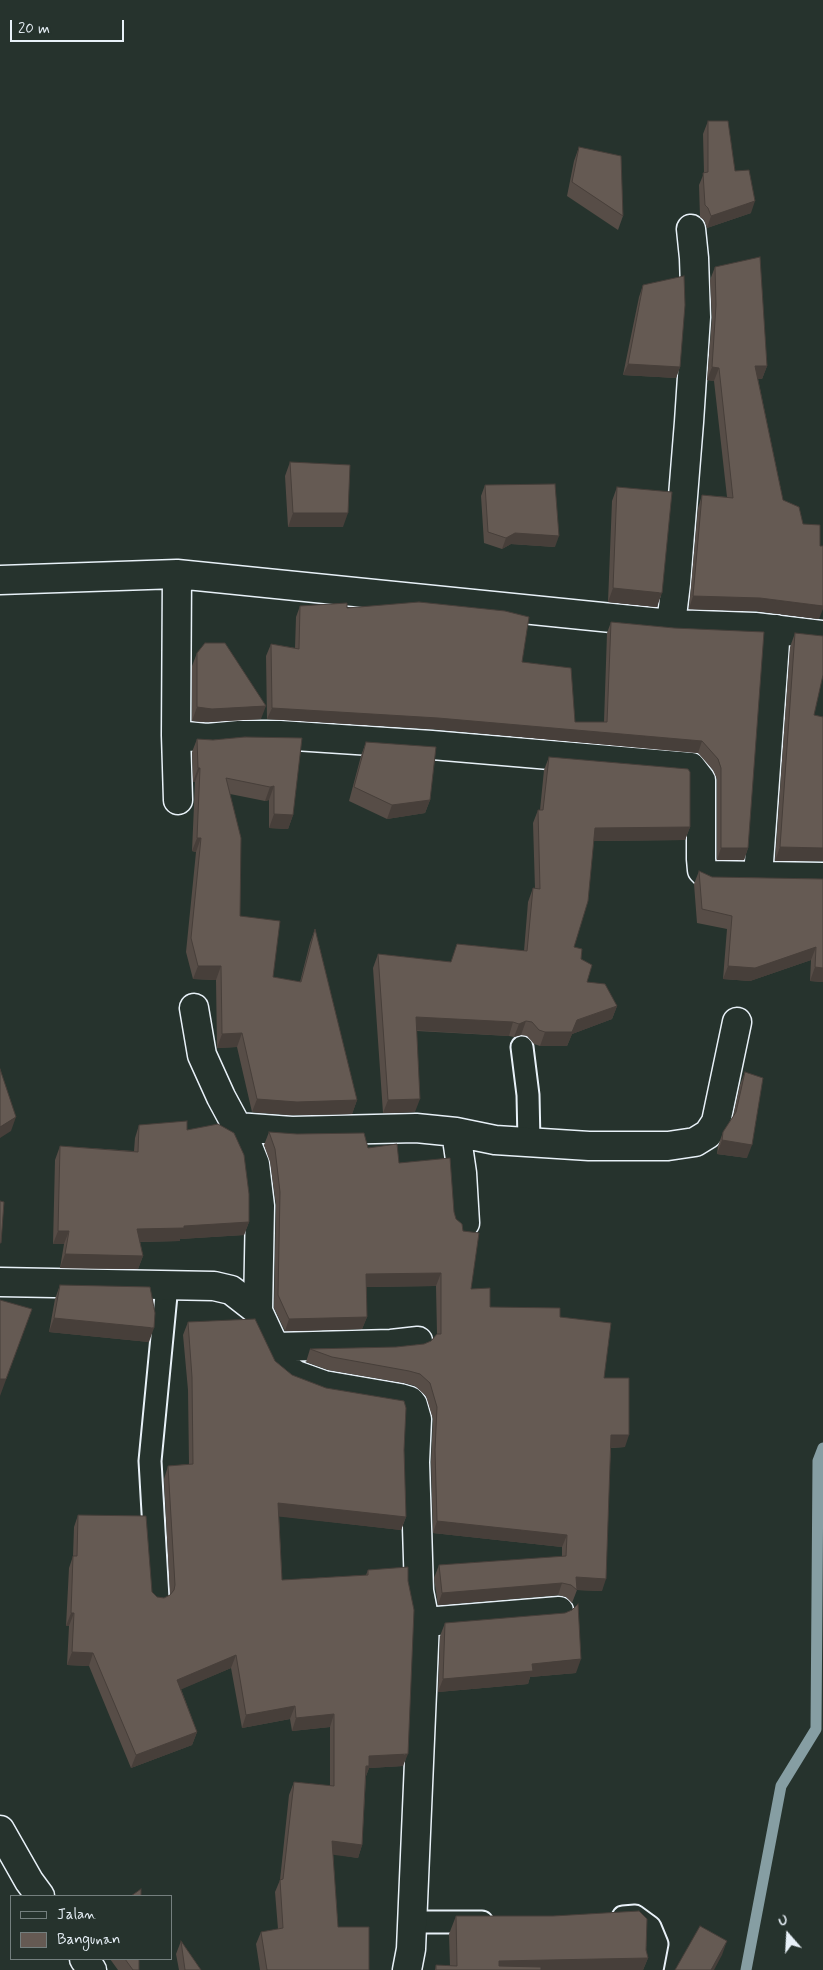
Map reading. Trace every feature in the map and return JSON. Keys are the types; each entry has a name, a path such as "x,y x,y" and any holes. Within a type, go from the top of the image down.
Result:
{"street":[{"path":"670,624 676,583 696,317 691,229"},
{"path":"177,574 176,735 178,800"},
{"path":"0,580 177,574 670,624 776,629 823,635"},
{"path":"758,876 776,629"},
{"path":"176,735 207,738 239,735 280,735 432,745 691,767 701,780 702,870 707,875 823,877"},
{"path":"194,1008 202,1054 220,1097 252,1156 260,1206 258,1311 284,1367 296,1375 324,1385 410,1401 417,1419 415,1462 419,1591 425,1622 411,1949 407,1970"},
{"path":"237,1127 292,1131 416,1128 456,1132 495,1140 589,1146 668,1146 695,1142 708,1134 716,1122 737,1022"},
{"path":"456,1132 462,1173 465,1223"},
{"path":"0,1282 214,1286 231,1290 258,1311"},
{"path":"275,1347 418,1341"},
{"path":"425,1622 559,1611"},
{"path":"0,1830 39,1895"}],"lane":[{"path":"522,1047 528,1095 529,1141"},
{"path":"158,1598 150,1461 168,1286"},
{"path":"606,1918 635,1916 650,1927 658,1944 652,1970"},
{"path":"412,1922 498,1922"}],"building":[{"path":"708,121 728,121 735,171 749,170 755,201 711,216 705,205 703,173 708,172"},
{"path":"579,147 621,156 623,216 572,182"},
{"path":"760,257 767,366 755,366 783,500 799,507 803,524 820,525 820,546 823,546 823,606 760,598 693,596 702,495 733,498 719,368 712,367 716,305 715,267"},
{"path":"684,276 685,305 680,367 628,364 643,285"},
{"path":"290,462 350,465 348,513 293,513"},
{"path":"555,484 559,536 515,533 506,538 488,532 485,485"},
{"path":"617,487 672,492 662,593 613,588"},
{"path":"419,602 505,611 529,617 522,662 571,668 575,722 607,722 611,622 674,628 764,632 748,848 721,848 721,768 718,759 702,741 438,718 272,708 271,644 299,649 300,606 347,603 347,608"},
{"path":"795,633 823,636 823,675 814,715 823,717 823,848 780,847"},
{"path":"205,643 225,643 266,706 212,709 197,707 197,653"},
{"path":"245,737 302,738 293,815 274,814 274,786 270,787 226,778 241,838 240,916 280,921 273,977 301,982 315,929 357,1100 297,1102 257,1099 242,1033 222,1034 221,966 198,966 191,938 201,838 197,838 200,768 198,768 197,739 213,740"},
{"path":"366,742 436,747 430,800 392,805 354,787"},
{"path":"549,757 688,769 690,772 690,827 595,828 588,901 574,947 582,949 581,959 592,965 587,982 605,984 617,1006 577,1020 572,1032 545,1032 539,1030 532,1022 526,1021 519,1024 513,1022 416,1017 420,1099 388,1100 378,954 451,962 457,944 527,951 533,888 540,889 538,810 543,810"},
{"path":"699,871 712,877 823,879 823,968 815,967 816,947 755,968 728,966 732,916 702,909"},
{"path":"0,1069 16,1117 0,1127"},
{"path":"745,1072 763,1078 752,1145 722,1140 723,1132 736,1112"},
{"path":"187,1121 187,1130 218,1124 234,1133 244,1155 249,1194 249,1222 184,1226 184,1228 137,1229 143,1256 65,1254 69,1231 58,1231 60,1146 138,1152 139,1125"},
{"path":"269,1132 297,1134 364,1133 368,1148 397,1144 399,1163 450,1158 456,1219 462,1224 463,1231 479,1233 471,1289 490,1288 490,1307 560,1308 560,1317 611,1323 604,1378 629,1378 629,1435 611,1435 606,1579 576,1577 577,1590 571,1585 562,1583 442,1593 439,1565 566,1556 567,1535 437,1521 435,1450 437,1407 430,1383 420,1374 332,1357 310,1349 396,1347 424,1344 431,1341 437,1334 441,1334 441,1273 366,1274 367,1317 289,1319 278,1295 280,1192 275,1149"},
{"path":"0,1201 4,1202 1,1243 0,1243"},
{"path":"60,1285 150,1287 155,1313 154,1328 54,1318"},
{"path":"0,1300 32,1309 6,1379 0,1379"},
{"path":"255,1319 275,1361 292,1375 326,1388 404,1401 406,1408 404,1450 406,1517 278,1503 282,1580 368,1575 368,1570 408,1567 408,1581 414,1610 408,1754 369,1756 369,1766 366,1766 362,1845 332,1841 338,1927 369,1927 369,1970 267,1970 261,1932 283,1928 280,1880 283,1879 294,1782 334,1786 334,1714 296,1718 295,1706 246,1715 236,1655 177,1680 197,1732 136,1755 93,1653 72,1652 74,1613 71,1613 73,1556 77,1556 78,1515 146,1516 152,1592 157,1597 164,1598 170,1595 175,1585 168,1466 193,1464 192,1377 188,1322"},
{"path":"578,1604 581,1659 532,1664 533,1671 443,1679 445,1623 565,1613 572,1610"},
{"path":"141,1889 141,1895 132,1895"},
{"path":"639,1911 647,1919 646,1950 648,1958 499,1961 499,1966 541,1967 541,1970 436,1970 436,1965 457,1966 456,1916 553,1916"},
{"path":"700,1926 727,1941 711,1970 675,1970"},
{"path":"181,1941 201,1970 185,1970"},
{"path":"126,1960 139,1960 139,1970 133,1970"}],"waterway":[{"path":"746,1970 781,1786 816,1729 818,1461 823,1448"}]}
